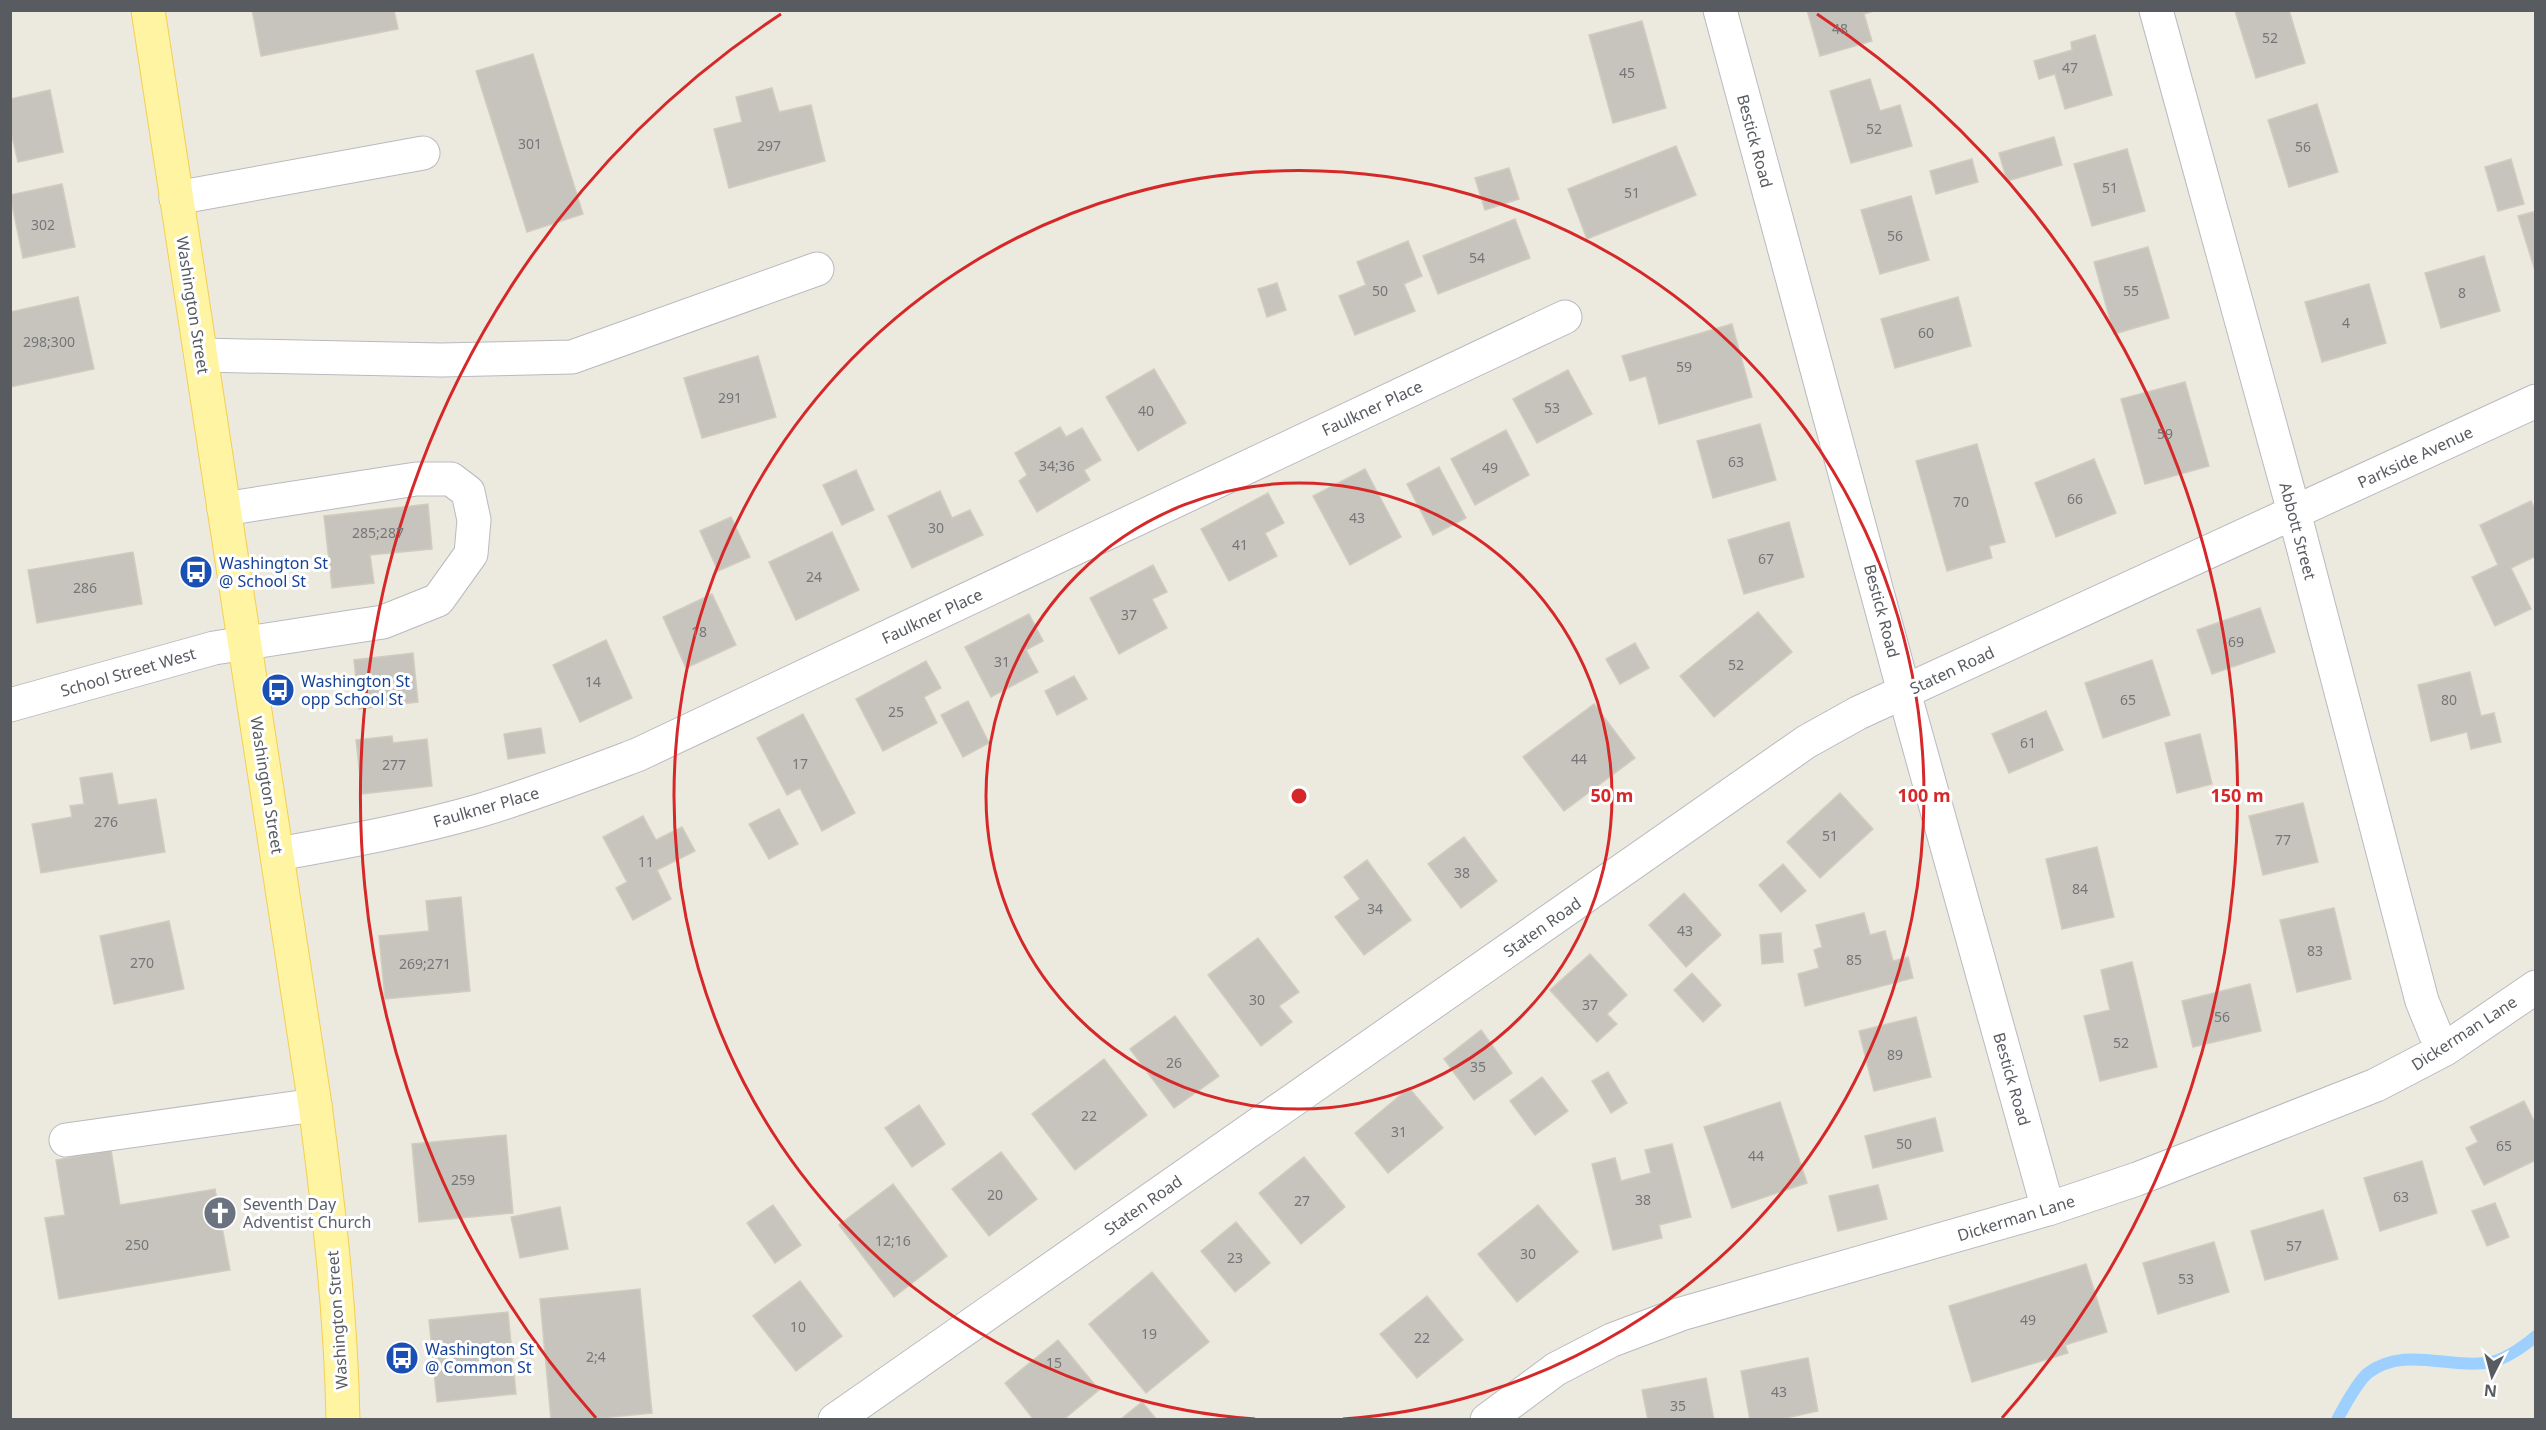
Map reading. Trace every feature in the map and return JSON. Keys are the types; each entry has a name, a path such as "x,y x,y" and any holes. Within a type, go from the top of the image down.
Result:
{"main road":[{"name":"Washington Street","path":"148,10 315,1106 331,1233 343,1419"}],"street":[{"name":"Bestick Road","path":"1720,10 1904,692 2048,1209"},
{"name":"Abbott Street","path":"2156,10 2294,513 2422,1001 2435,1033 2445,1049"},
{"path":"176,198 423,153"},
{"path":"201,355 441,360 572,357 817,269"},
{"name":"Faulkner Place","path":"278,854 382,835 477,811 556,786 637,754 1565,317"},
{"name":"Parkside Avenue","path":"2294,513 2535,401"},
{"name":"School Street West","path":"10,705 193,653 245,642 383,622 438,600 471,554 474,520 468,492 451,479 416,478 224,509"},
{"name":"Staten Road","path":"835,1419 1806,742 1858,713 2294,513"},
{"name":"Dickerman Lane","path":"1487,1419 1556,1369 1602,1344 1646,1327 1682,1314 2048,1209 2137,1179 2376,1085 2445,1049 2535,987"},
{"path":"66,1140 315,1106"}],"building":[{"path":"252,10 394,10 398,29 261,56"},
{"path":"1807,10 1877,10 1864,14 1872,41 1820,56"},
{"path":"2289,10 2305,63 2256,78 2235,11"},
{"path":"1642,21 1666,108 1613,123 1589,35"},
{"path":"2095,35 2112,95 2065,109 2055,74 2039,79 2034,61 2072,50 2071,42"},
{"path":"533,54 583,214 527,232 476,71"},
{"path":"1870,79 1880,111 1900,105 1912,146 1851,163 1830,91"},
{"path":"772,88 779,112 811,105 825,161 729,188 714,129 742,122 736,97"},
{"path":"50,90 63,152 18,162 10,128 10,99"},
{"path":"2317,104 2338,172 2289,187 2268,120"},
{"path":"2054,137 2062,165 2007,181 1999,153"},
{"path":"1676,146 1696,195 1587,239 1568,189"},
{"path":"2127,149 2145,211 2092,226 2074,164"},
{"path":"1972,159 1978,182 1936,194 1930,171"},
{"path":"2511,159 2524,204 2498,211 2485,167"},
{"path":"1509,168 1519,199 1485,210 1475,178"},
{"path":"62,184 75,247 23,258 10,195"},
{"path":"1911,196 1929,260 1880,274 1861,210"},
{"path":"2536,211 2536,274 2518,216"},
{"path":"1515,219 1530,258 1438,294 1423,256"},
{"path":"1408,241 1422,276 1404,284 1415,311 1355,335 1339,296 1366,285 1357,262"},
{"path":"2148,247 2169,318 2114,334 2094,262"},
{"path":"2484,256 2500,311 2441,328 2425,273"},
{"path":"1277,283 1286,310 1267,317 1258,289"},
{"path":"2369,284 2386,343 2322,362 2305,302"},
{"path":"78,297 94,369 10,387 10,312"},
{"path":"1958,297 1971,346 1895,368 1881,319"},
{"path":"1732,324 1752,397 1659,424 1646,376 1630,381 1622,356"},
{"path":"758,356 776,417 702,438 684,378"},
{"path":"1154,369 1186,423 1138,451 1106,397"},
{"path":"1568,370 1592,414 1537,443 1513,399"},
{"path":"2185,382 2209,466 2145,484 2121,399"},
{"path":"1760,424 1776,480 1713,498 1697,441"},
{"path":"1060,427 1066,437 1082,428 1101,460 1084,470 1090,480 1037,512 1019,481 1027,475 1015,453"},
{"path":"1506,430 1529,475 1475,505 1451,459"},
{"path":"1977,444 2005,542 1989,546 1992,558 1947,571 1916,461"},
{"path":"2094,459 2116,513 2056,537 2035,483"},
{"path":"1439,467 1466,518 1433,535 1407,484"},
{"path":"1365,469 1401,537 1350,565 1313,496"},
{"path":"856,470 874,510 842,525 823,485"},
{"path":"940,491 952,518 970,510 983,535 912,568 888,516"},
{"path":"1268,493 1284,523 1265,533 1277,556 1229,581 1201,529"},
{"path":"2531,501 2536,511 2536,556 2511,568 2531,609 2495,626 2472,577 2498,565 2480,525"},
{"path":"428,504 432,549 370,555 374,583 332,588 324,516"},
{"path":"731,517 750,557 718,571 700,531"},
{"path":"1789,522 1804,577 1744,594 1728,540"},
{"path":"832,532 859,590 796,620 769,562"},
{"path":"133,552 142,604 37,623 28,570"},
{"path":"1153,565 1167,592 1152,599 1167,628 1119,654 1090,598"},
{"path":"712,594 736,645 686,668 663,617"},
{"path":"2260,608 2275,652 2212,674 2197,630"},
{"path":"1758,612 1792,652 1714,717 1680,676"},
{"path":"1029,614 1043,641 1026,650 1038,672 991,697 965,647"},
{"path":"606,640 632,698 580,722 553,665"},
{"path":"1635,643 1649,668 1620,684 1606,659"},
{"path":"413,653 418,702 359,709 354,660"},
{"path":"2152,660 2170,715 2103,738 2085,683"},
{"path":"926,661 941,688 924,697 937,723 883,751 856,699"},
{"path":"2470,672 2481,716 2494,713 2501,742 2471,749 2467,732 2431,741 2418,685"},
{"path":"1074,676 1087,699 1057,715 1045,691"},
{"path":"968,701 989,743 963,757 941,715"},
{"path":"1594,704 1635,758 1564,811 1523,757"},
{"path":"2046,711 2063,750 2009,773 1992,734"},
{"path":"803,714 855,813 822,831 800,788 787,795 757,738"},
{"path":"541,728 545,753 508,759 504,734"},
{"path":"2200,734 2212,784 2177,793 2165,743"},
{"path":"392,736 393,743 427,739 432,786 362,794 356,740"},
{"path":"112,773 118,805 156,799 165,852 41,873 32,824 72,817 70,806 84,804 80,778"},
{"path":"1840,793 1873,829 1820,878 1787,842"},
{"path":"2303,803 2318,862 2263,875 2249,816"},
{"path":"779,809 798,844 769,859 749,824"},
{"path":"643,816 656,840 682,827 695,851 657,870 671,899 633,920 616,888 627,882 603,837"},
{"path":"1464,837 1497,881 1461,908 1428,864"},
{"path":"2097,847 2114,917 2062,929 2046,859"},
{"path":"1367,860 1411,920 1364,955 1335,917 1360,899 1344,877"},
{"path":"1783,864 1806,891 1781,912 1759,885"},
{"path":"1684,893 1721,935 1686,967 1649,925"},
{"path":"461,897 470,991 385,999 379,936 429,931 426,901"},
{"path":"2334,908 2351,979 2297,992 2280,920"},
{"path":"1864,913 1870,935 1885,931 1893,961 1908,957 1913,978 1805,1006 1798,974 1819,968 1814,950 1822,947 1816,925"},
{"path":"169,921 184,989 114,1004 100,936"},
{"path":"1781,933 1783,962 1762,964 1760,935"},
{"path":"1258,938 1299,992 1279,1006 1292,1022 1261,1046 1208,975"},
{"path":"1590,954 1627,995 1607,1014 1617,1024 1597,1042 1550,990"},
{"path":"2132,962 2157,1067 2100,1081 2084,1016 2110,1010 2101,970"},
{"path":"1692,973 1721,1005 1703,1022 1674,990"},
{"path":"2250,984 2261,1031 2193,1047 2182,1001"},
{"path":"1175,1016 1219,1076 1174,1108 1130,1049"},
{"path":"1916,1017 1931,1077 1874,1091 1859,1031"},
{"path":"1481,1030 1512,1073 1474,1100 1444,1059"},
{"path":"1104,1059 1147,1115 1075,1170 1032,1114"},
{"path":"1608,1072 1627,1103 1611,1113 1592,1081"},
{"path":"1542,1077 1568,1111 1535,1135 1510,1101"},
{"path":"1409,1088 1443,1128 1388,1173 1355,1133"},
{"path":"2524,1101 2536,1125 2536,1160 2484,1185 2466,1148 2478,1142 2470,1127"},
{"path":"1780,1102 1807,1183 1732,1208 1704,1127"},
{"path":"919,1105 945,1144 912,1167 885,1128"},
{"path":"1935,1118 1943,1151 1873,1168 1865,1136"},
{"path":"506,1135 513,1213 419,1222 412,1144"},
{"path":"1672,1144 1691,1217 1659,1225 1662,1238 1613,1250 1592,1164 1615,1158 1621,1181 1651,1173 1645,1150"},
{"path":"111,1150 120,1205 215,1189 230,1270 59,1299 45,1218 65,1215 56,1160"},
{"path":"1001,1152 1037,1199 989,1236 952,1189"},
{"path":"1304,1157 1345,1207 1301,1244 1259,1193"},
{"path":"2422,1161 2437,1213 2380,1231 2364,1178"},
{"path":"893,1184 947,1256 894,1297 839,1225"},
{"path":"1878,1185 1887,1219 1838,1231 1829,1196"},
{"path":"2495,1203 2509,1237 2487,1246 2472,1211"},
{"path":"773,1205 801,1245 775,1263 747,1223"},
{"path":"1538,1205 1578,1252 1517,1302 1478,1254"},
{"path":"560,1207 568,1249 520,1258 511,1217"},
{"path":"2323,1210 2338,1259 2265,1280 2251,1231"},
{"path":"1236,1222 1270,1263 1235,1292 1201,1251"},
{"path":"2214,1242 2229,1292 2158,1314 2143,1263"},
{"path":"2086,1264 2107,1332 2065,1345 2068,1353 1972,1382 1949,1306"},
{"path":"1152,1272 1209,1342 1146,1393 1089,1324"},
{"path":"800,1281 842,1336 796,1371 753,1316"},
{"path":"640,1289 652,1413 580,1420 551,1420 540,1299"},
{"path":"1427,1296 1463,1340 1417,1378 1380,1334"},
{"path":"508,1312 516,1394 437,1402 429,1320"},
{"path":"1058,1340 1099,1390 1063,1420 1034,1420 1005,1383"},
{"path":"1808,1358 1818,1411 1777,1420 1750,1420 1741,1371"},
{"path":"1706,1378 1714,1420 1648,1420 1642,1390"},
{"path":"1142,1402 1157,1420 1121,1419"}],"waterway":[{"path":"2337,1420 2360,1382 2368,1373 2382,1365 2412,1359 2476,1364 2491,1362 2515,1352 2536,1336"}],"place":[{"name":"Washington St @ School St","path":"196,572"},
{"name":"Washington St opp School St","path":"278,690"},
{"name":"Seventh Day Adventist Church","path":"220,1213"},
{"name":"Washington St @ Common St","path":"402,1358"}]}
